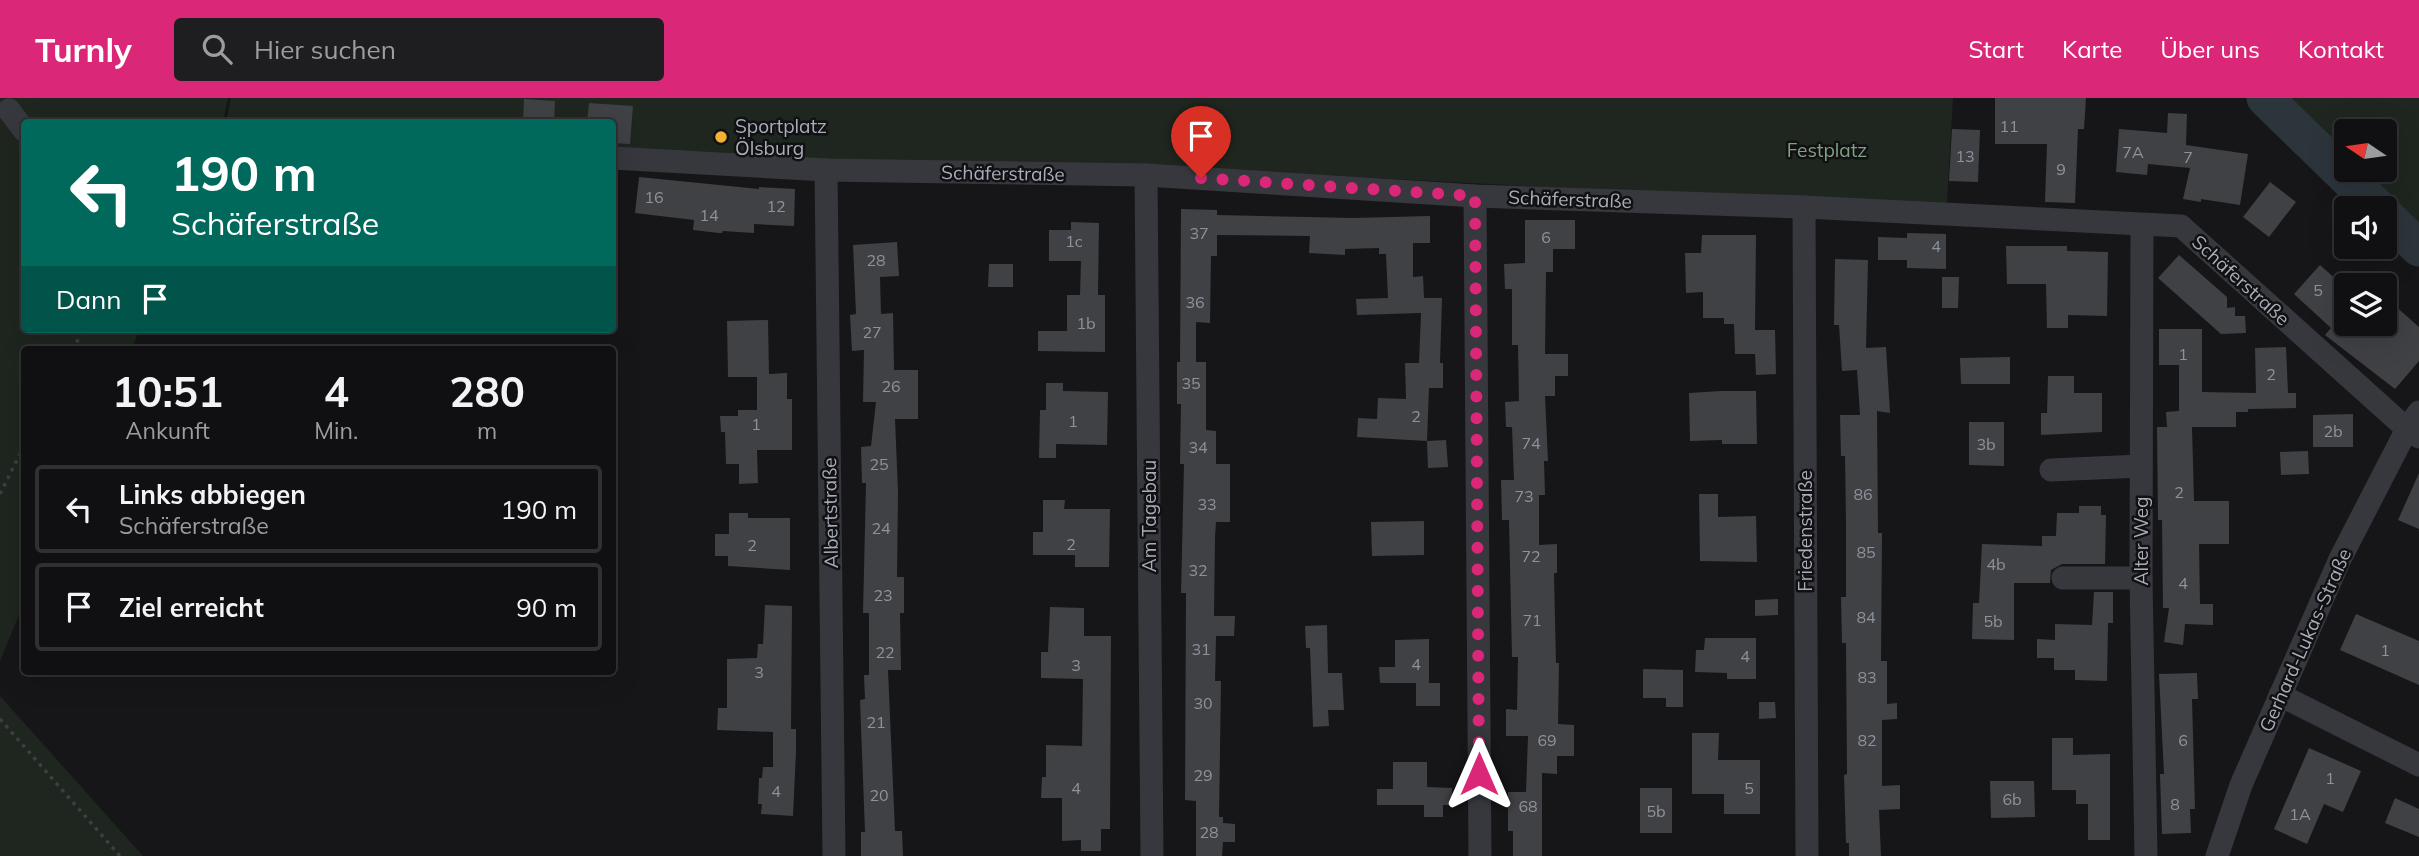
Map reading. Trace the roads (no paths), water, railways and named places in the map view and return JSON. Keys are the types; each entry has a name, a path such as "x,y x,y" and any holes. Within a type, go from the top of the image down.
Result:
{"street":[{"path":"9,110 21,126"},
{"name":"Schäferstraße","path":"616,158 826,170 1146,175 1475,196 1804,206 2181,226 2415,426"},
{"name":"Albertstraße","path":"826,170 834,856"},
{"name":"Am Tagebau","path":"1146,175 1152,856"},
{"path":"1475,196 1480,856"},
{"name":"Friedenstraße","path":"1804,206 1807,856"},
{"name":"Alter Weg","path":"2142,225 2141,578 2146,856"},
{"name":"Gerhard-Lukas-Straße","path":"2217,856 2241,785 2340,559 2415,426"},
{"path":"2051,470 2141,466"},
{"path":"2063,578 2141,578"},
{"path":"2280,695 2419,765"}],"waterway":[{"path":"2265,98 2366,196"},
{"path":"2397,227 2419,248"}],"place":[{"name":"Sportplatz Ölsburg","path":"721,137"}],"park label":[{"name":"Festplatz","path":"1827,150"}]}
